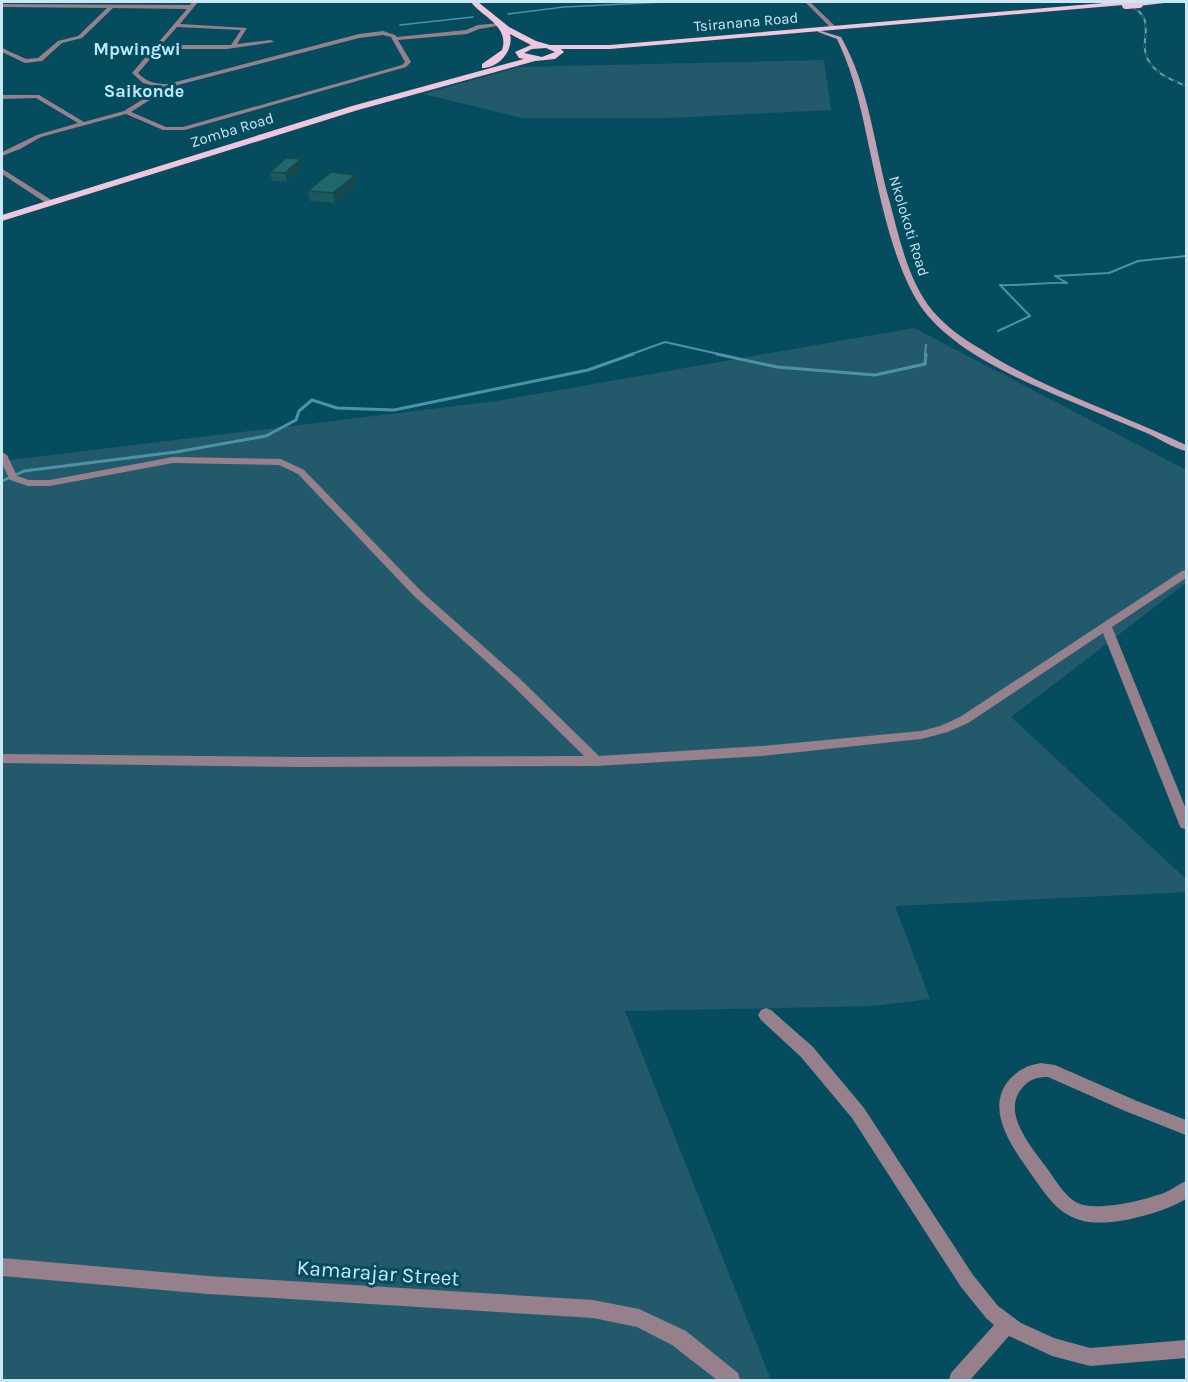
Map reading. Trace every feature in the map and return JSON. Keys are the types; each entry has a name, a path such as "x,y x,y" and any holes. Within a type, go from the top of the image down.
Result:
{"highway":[{"path":"474,2 518,40 520,52 534,59"},
{"path":"1124,4 1168,2"},
{"name":"Tsiranana Road","path":"548,46 610,47 1124,4"},
{"name":"Tsiranana Road","path":"534,59 604,50 1124,4"},
{"path":"504,27 527,40 560,52 556,56"},
{"path":"469,75 488,65 503,54 509,46 504,27"},
{"name":"Zomba Road","path":"469,75 520,52 548,46"},
{"name":"Zomba Road","path":"2,218 50,201 469,75 534,59"}],"main road":[{"path":"820,31 839,38 840,33 846,29"},
{"name":"Nkolokoti Road","path":"839,38 850,59 884,196 910,279 922,303 932,315 964,342 1023,379 1140,426 1186,448"}],"street":[{"path":"808,2 834,28"},
{"path":"2,5 194,4"},
{"path":"126,112 170,130 195,126 406,65 408,62 396,39 387,33 359,36 168,86 157,86 135,75 194,4"},
{"path":"2,50 25,61 40,60 60,42 80,37 112,6"},
{"path":"176,25 245,29 233,46"},
{"path":"396,39 467,32 478,27 504,27"},
{"path":"157,47 233,46 271,42"},
{"path":"2,154 39,136 126,112 168,86"},
{"path":"2,97 33,95 82,123"},
{"path":"2,171 50,201"},
{"path":"2,455 11,475 28,483 50,483 173,460 254,460 284,464 301,472 418,594 514,680 597,761"},
{"path":"2,759 299,762 597,761 762,751 933,733 964,720 1186,573"},
{"path":"1106,627 1186,825"},
{"path":"766,1015 807,1052 851,1104 888,1156 967,1281 992,1312 1007,1324 1052,1347 1090,1357 1186,1349"},
{"path":"1186,1127 1131,1106 1050,1070 1025,1075 1017,1082 1008,1096 1008,1117 1014,1137 1062,1201 1072,1209 1096,1215 1124,1211 1164,1202 1186,1189"},
{"name":"Kamarajar Street","path":"2,1267 216,1285 593,1309 639,1318 679,1338 731,1380"},
{"path":"958,1380 1007,1324"}],"shaded area":[{"path":"824,60 831,110 666,118 523,118 423,94 519,67"},
{"path":"914,328 1186,470 1186,583 1011,717 1186,879 1186,892 895,906 930,999 872,1006 625,1011 771,1380 2,1380 2,461 497,401"}],"building":[{"path":"286,158 301,159 285,173 270,172"},
{"path":"331,172 355,175 333,193 308,191"}],"waterway":[{"path":"508,14 564,7 664,2"},
{"path":"400,25 473,17"},
{"path":"998,331 1030,316 1000,285 1067,283 1055,276 1109,273 1138,261 1186,256"},
{"path":"629,355 665,342 723,355"},
{"path":"925,355 926,345"},
{"path":"2,481 24,471 176,452 266,436 296,420 299,411 312,400 337,408 394,410 588,370 633,354"},
{"path":"717,354 777,367 875,375 925,364 926,354"}],"railway":[{"path":"1126,2 1137,9 1146,24 1145,46 1150,63 1171,80 1186,86"}],"district":[{"name":"Mpwingwi","path":"137,49"},
{"name":"Saikonde","path":"144,91"}]}
